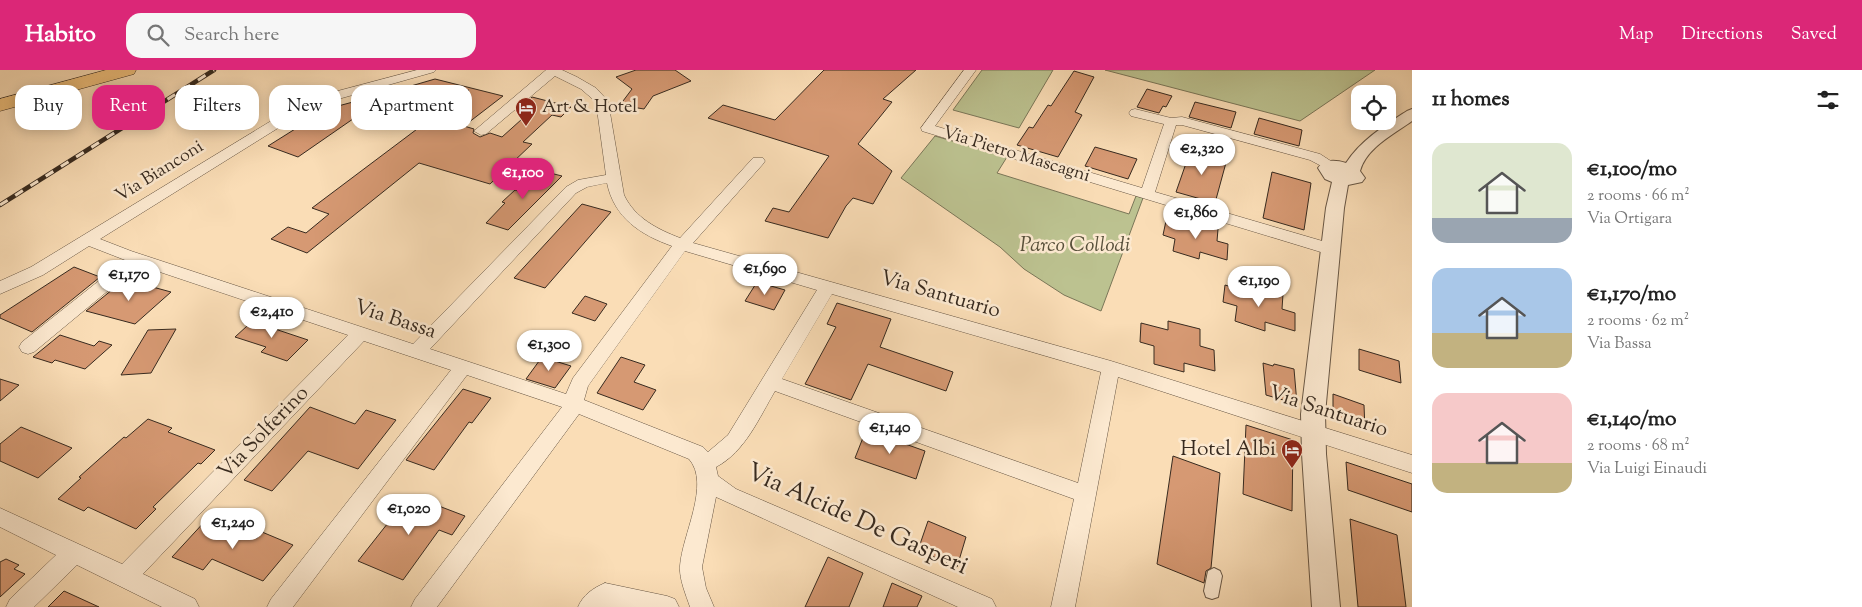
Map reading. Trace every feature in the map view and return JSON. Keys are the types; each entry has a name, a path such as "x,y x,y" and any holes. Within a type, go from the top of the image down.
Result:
{"highway":[{"path":"0,87 64,70"},
{"path":"0,105 127,70"}],"street":[{"name":"Via Bianconi","path":"0,288 37,271 304,107 338,95 430,70"},
{"path":"481,131 553,70"},
{"name":"Via Santuario","path":"553,70 582,84 602,101 618,197 628,215 662,236 682,245 826,288 1111,368 1412,464"},
{"name":"Via Pietro Mascagni","path":"970,70 926,128 1330,250"},
{"path":"1396,115 1412,103"},
{"path":"1135,113 1171,122 1182,121 1244,138 1335,168 1353,162 1361,153 1412,114"},
{"path":"1147,194 1171,122"},
{"path":"1326,607 1313,414 1335,208 1335,168 1358,143 1375,130"},
{"path":"422,607 575,404 575,395 580,384 682,245 758,162"},
{"path":"417,351 571,190 582,183 614,178"},
{"name":"Via Bassa","path":"88,240 106,249 575,404"},
{"path":"28,348 137,259"},
{"path":"702,607 695,588 691,567 707,472 719,456 735,441 826,288"},
{"name":"Via Solferino","path":"126,577 354,331"},
{"path":"279,607 463,367"},
{"path":"1063,607 1111,368"},
{"path":"770,382 1087,495"},
{"name":"Via Alcide De Gasperi","path":"575,404 696,453 707,472 729,494 984,607"},
{"path":"0,517 187,607"},
{"path":"18,607 75,552"},
{"path":"590,607 605,594 667,607"}],"green space":[{"path":"982,70 1053,70 1019,128 953,110"},
{"path":"1105,70 1375,70 1300,121"},
{"name":"Parco Collodi","path":"935,136 1007,157 997,173 1129,214 1136,196 1143,198 1101,311 1064,295 1024,269 1000,247 901,178"}],"building":[{"path":"636,70 675,70 691,81 653,96 644,109 620,105 632,89 616,77"},
{"path":"824,70 916,70 883,99 892,102 858,144 892,171 873,204 853,198 846,206 828,238 765,221 773,208 789,212 829,156 708,118 723,105 775,120"},
{"path":"1074,71 1094,77 1075,112 1082,115 1058,157 1017,145 1029,127 1033,128 1048,105 1051,106"},
{"path":"435,79 459,85 414,85"},
{"path":"472,88 503,96 472,120"},
{"path":"1147,89 1172,96 1166,107 1163,106 1159,113 1137,107"},
{"path":"532,97 571,107 561,117 552,115 523,142 532,144 490,184 419,163 307,253 271,239 288,227 306,233 329,214 312,208 416,130 472,130 472,128 474,129 473,133 480,137 490,133 502,137 532,110 521,107"},
{"path":"1195,102 1236,112 1231,128 1189,117"},
{"path":"351,103 351,120 341,127 341,105"},
{"path":"1259,118 1302,130 1299,146 1254,134"},
{"path":"294,130 337,130 298,157 268,146"},
{"path":"1095,147 1137,159 1128,179 1085,166"},
{"path":"1191,149 1227,159 1215,203 1176,192"},
{"path":"538,170 562,176 508,230 486,223 505,203 502,202 515,190 518,191"},
{"path":"1272,172 1311,183 1304,230 1263,218"},
{"path":"582,204 611,212 545,288 514,278"},
{"path":"1166,221 1189,228 1190,221 1218,229 1217,241 1228,244 1227,260 1200,252 1199,259 1173,251 1175,239 1163,235"},
{"path":"74,267 100,277 32,332 0,318 0,315"},
{"path":"127,280 171,292 135,324 86,311 118,285 121,286"},
{"path":"757,282 785,290 774,310 745,301"},
{"path":"1225,285 1251,293 1252,285 1283,294 1282,309 1295,313 1295,331 1265,322 1265,331 1235,321 1237,306 1223,302"},
{"path":"585,296 607,304 595,321 572,313"},
{"path":"837,303 891,319 880,347 953,372 946,391 868,364 851,400 805,384 836,327 827,324"},
{"path":"259,315 276,321 269,327 308,340 287,361 261,352 266,347 235,337"},
{"path":"1168,321 1200,329 1200,346 1214,350 1215,371 1184,363 1184,372 1154,364 1154,346 1140,342 1141,323 1168,330"},
{"path":"176,329 151,373 121,375 148,330"},
{"path":"60,335 94,346 99,341 112,345 85,369 55,360 52,363 33,357"},
{"path":"1359,349 1399,361 1401,383 1359,370"},
{"path":"542,357 571,366 555,388 526,379"},
{"path":"621,357 645,365 634,382 656,390 643,410 597,393"},
{"path":"1263,363 1294,369 1297,404 1266,395"},
{"path":"0,379 19,385 0,401"},
{"path":"463,389 491,398 472,423 469,422 434,470 406,460"},
{"path":"1333,394 1364,405 1365,430 1333,419"},
{"path":"310,407 355,424 366,410 396,420 358,469 308,451 272,491 244,480"},
{"path":"148,419 172,428 168,432 215,450 201,464 198,463 153,507 156,509 136,529 88,507 84,511 58,499 81,478 79,477 124,437 126,438"},
{"path":"1246,425 1293,440 1292,511 1243,494"},
{"path":"21,427 72,448 38,478 0,461 0,444"},
{"path":"866,430 925,451 916,479 855,458"},
{"path":"1173,456 1220,473 1211,568 1206,571 1204,583 1157,564"},
{"path":"1346,462 1412,484 1412,512 1348,490"},
{"path":"410,495 465,516 452,535 439,530 403,580 358,561"},
{"path":"207,519 257,538 262,532 293,545 263,581 212,559 203,570 172,557"},
{"path":"1350,519 1397,535 1406,607 1358,607"},
{"path":"928,521 966,537 957,567 918,550"},
{"path":"828,557 863,573 849,607 805,607"},
{"path":"6,559 19,565 14,569 25,574 0,597 0,562"},
{"path":"892,583 922,596 917,607 883,607"},
{"path":"64,591 99,607 48,607"}],"railway":[{"path":"0,205 214,70"}],"place":[{"name":"Art & Hotel","path":"526,127"},
{"name":"Hotel Albi","path":"1292,469"}]}
